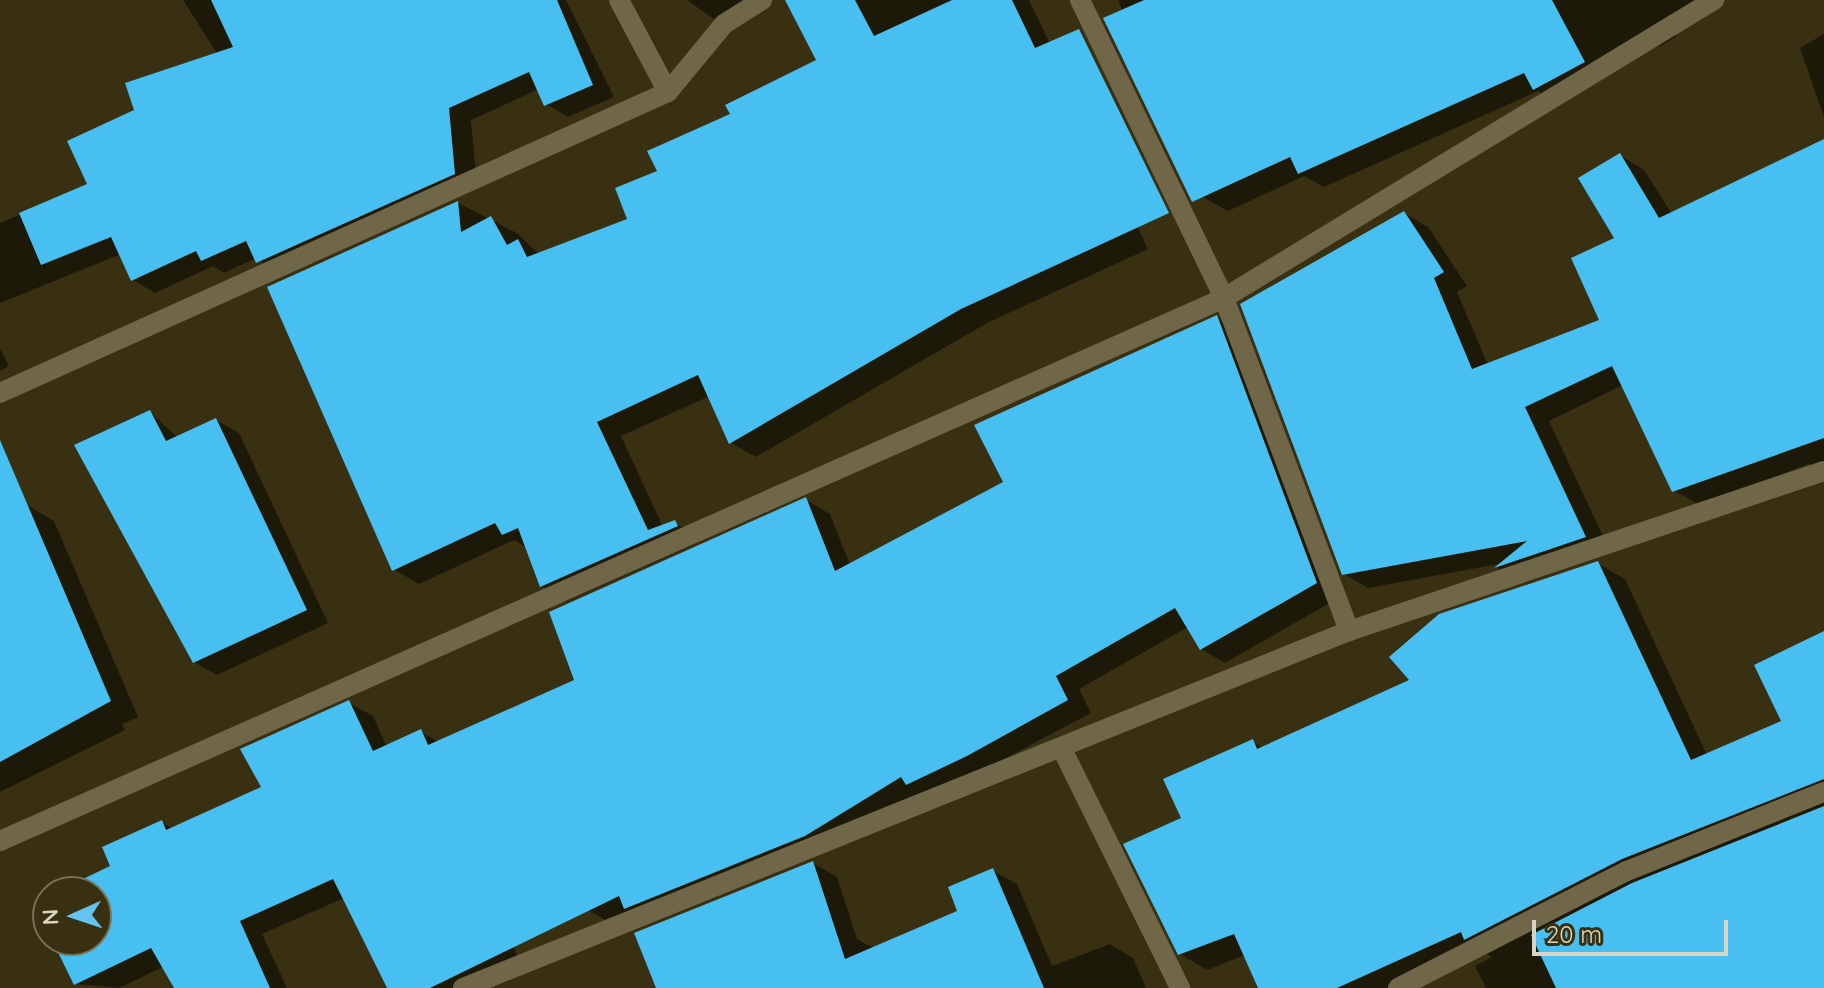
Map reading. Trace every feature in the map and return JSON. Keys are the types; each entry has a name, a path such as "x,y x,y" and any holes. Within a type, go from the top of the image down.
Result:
{"street":[{"path":"619,0 668,92"},
{"path":"0,393 668,92 724,24 762,0"},
{"path":"1080,0 1224,298 1349,631"},
{"path":"0,841 1224,298 1714,0"},
{"path":"463,988 1349,631 1824,471"},
{"path":"1062,749 1180,988"},
{"path":"1398,988 1627,871 1824,792"}],"building":[{"path":"211,0 557,0 593,85 544,106 529,72 449,108 455,174 256,263 246,241 201,261 196,251 131,281 111,237 41,265 19,213 87,184 67,141 134,110 125,83 233,47"},
{"path":"785,0 855,0 874,36 952,0 1012,0 1035,48 1079,29 1169,213 961,309 729,444 698,375 597,422 648,530 675,520 678,526 540,587 518,528 502,535 495,523 392,571 267,287 458,201 461,232 491,216 507,245 518,239 527,257 627,219 615,188 657,171 647,151 730,114 725,105 816,60"},
{"path":"1144,0 1552,0 1585,62 1533,90 1524,73 1298,174 1290,157 1192,202 1103,18"},
{"path":"1824,139 1824,438 1672,492 1612,366 1525,407 1586,537 1494,568 1527,541 1342,575 1240,304 1404,211 1444,272 1434,278 1472,369 1599,320 1571,258 1614,238 1578,178 1620,153 1659,218"},
{"path":"1217,315 1317,583 1200,650 1175,608 1056,676 1068,700 967,756 906,785 901,777 805,836 624,909 619,896 430,988 387,988 333,879 240,921 270,988 174,988 151,948 74,985 60,956 112,956 112,876 89,876 110,866 102,847 162,820 166,830 261,787 240,749 349,700 373,751 421,729 428,745 574,680 549,612 806,497 835,571 1003,482 974,425"},
{"path":"150,410 166,441 216,418 307,610 193,663 74,445"},
{"path":"0,440 111,701 0,762"},
{"path":"1598,561 1691,760 1781,721 1754,665 1824,631 1824,779 1622,859 1464,940 1461,932 1337,988 1258,988 1234,934 1178,955 1123,844 1181,818 1163,779 1253,739 1257,749 1409,680 1389,657 1439,614"},
{"path":"1824,806 1824,988 1556,988 1531,935 1632,883"},
{"path":"813,861 845,959 957,911 948,887 993,868 1044,988 656,988 634,933"}]}
